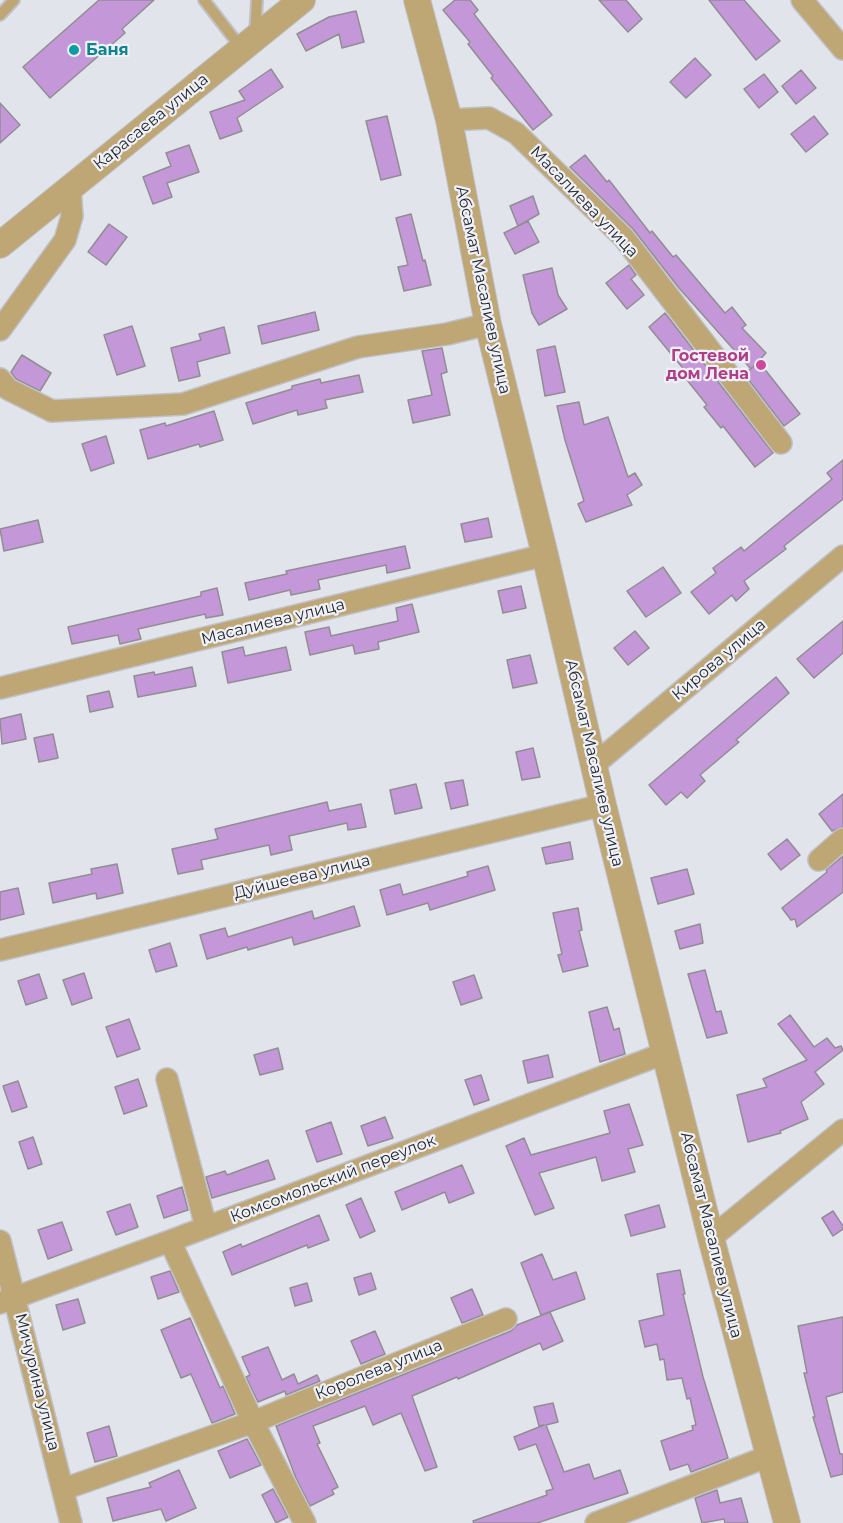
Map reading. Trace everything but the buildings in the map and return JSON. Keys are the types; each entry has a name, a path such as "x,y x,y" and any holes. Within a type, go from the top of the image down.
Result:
{"street":[{"name":"Карасаева улица","path":"0,245 302,0"},
{"name":"Абсамат Масалиев улица","path":"417,0 448,120 488,324 603,805 711,1238 787,1523"},
{"path":"802,0 843,49"},
{"name":"Масалиева улица","path":"448,120 489,118 516,133 608,222 624,238 781,443"},
{"path":"0,330 65,240 72,216 70,188"},
{"path":"0,379 8,389 52,411 183,404 358,347 447,334 488,324"},
{"name":"Масалиева улица","path":"0,688 545,555"},
{"name":"Кирова улица","path":"595,764 843,556"},
{"name":"Дуйшеева улица","path":"0,951 603,805"},
{"path":"819,860 843,839"},
{"name":"Комсомольский переулок","path":"8,1300 665,1053"},
{"path":"167,1078 206,1227"},
{"path":"711,1238 843,1131"},
{"name":"Мичурина улица","path":"0,1241 8,1300 64,1489 71,1523"},
{"path":"170,1241 253,1422 305,1523"},
{"name":"Королева улица","path":"64,1489 253,1422 506,1319"},
{"path":"596,1523 769,1456"}],"lane":[{"path":"0,15 14,0"},
{"path":"204,0 248,44"},
{"path":"248,44 257,0"}],"place":[{"name":"Баня","path":"74,50"},
{"name":"Гостевой дом Лена","path":"761,365"}]}
